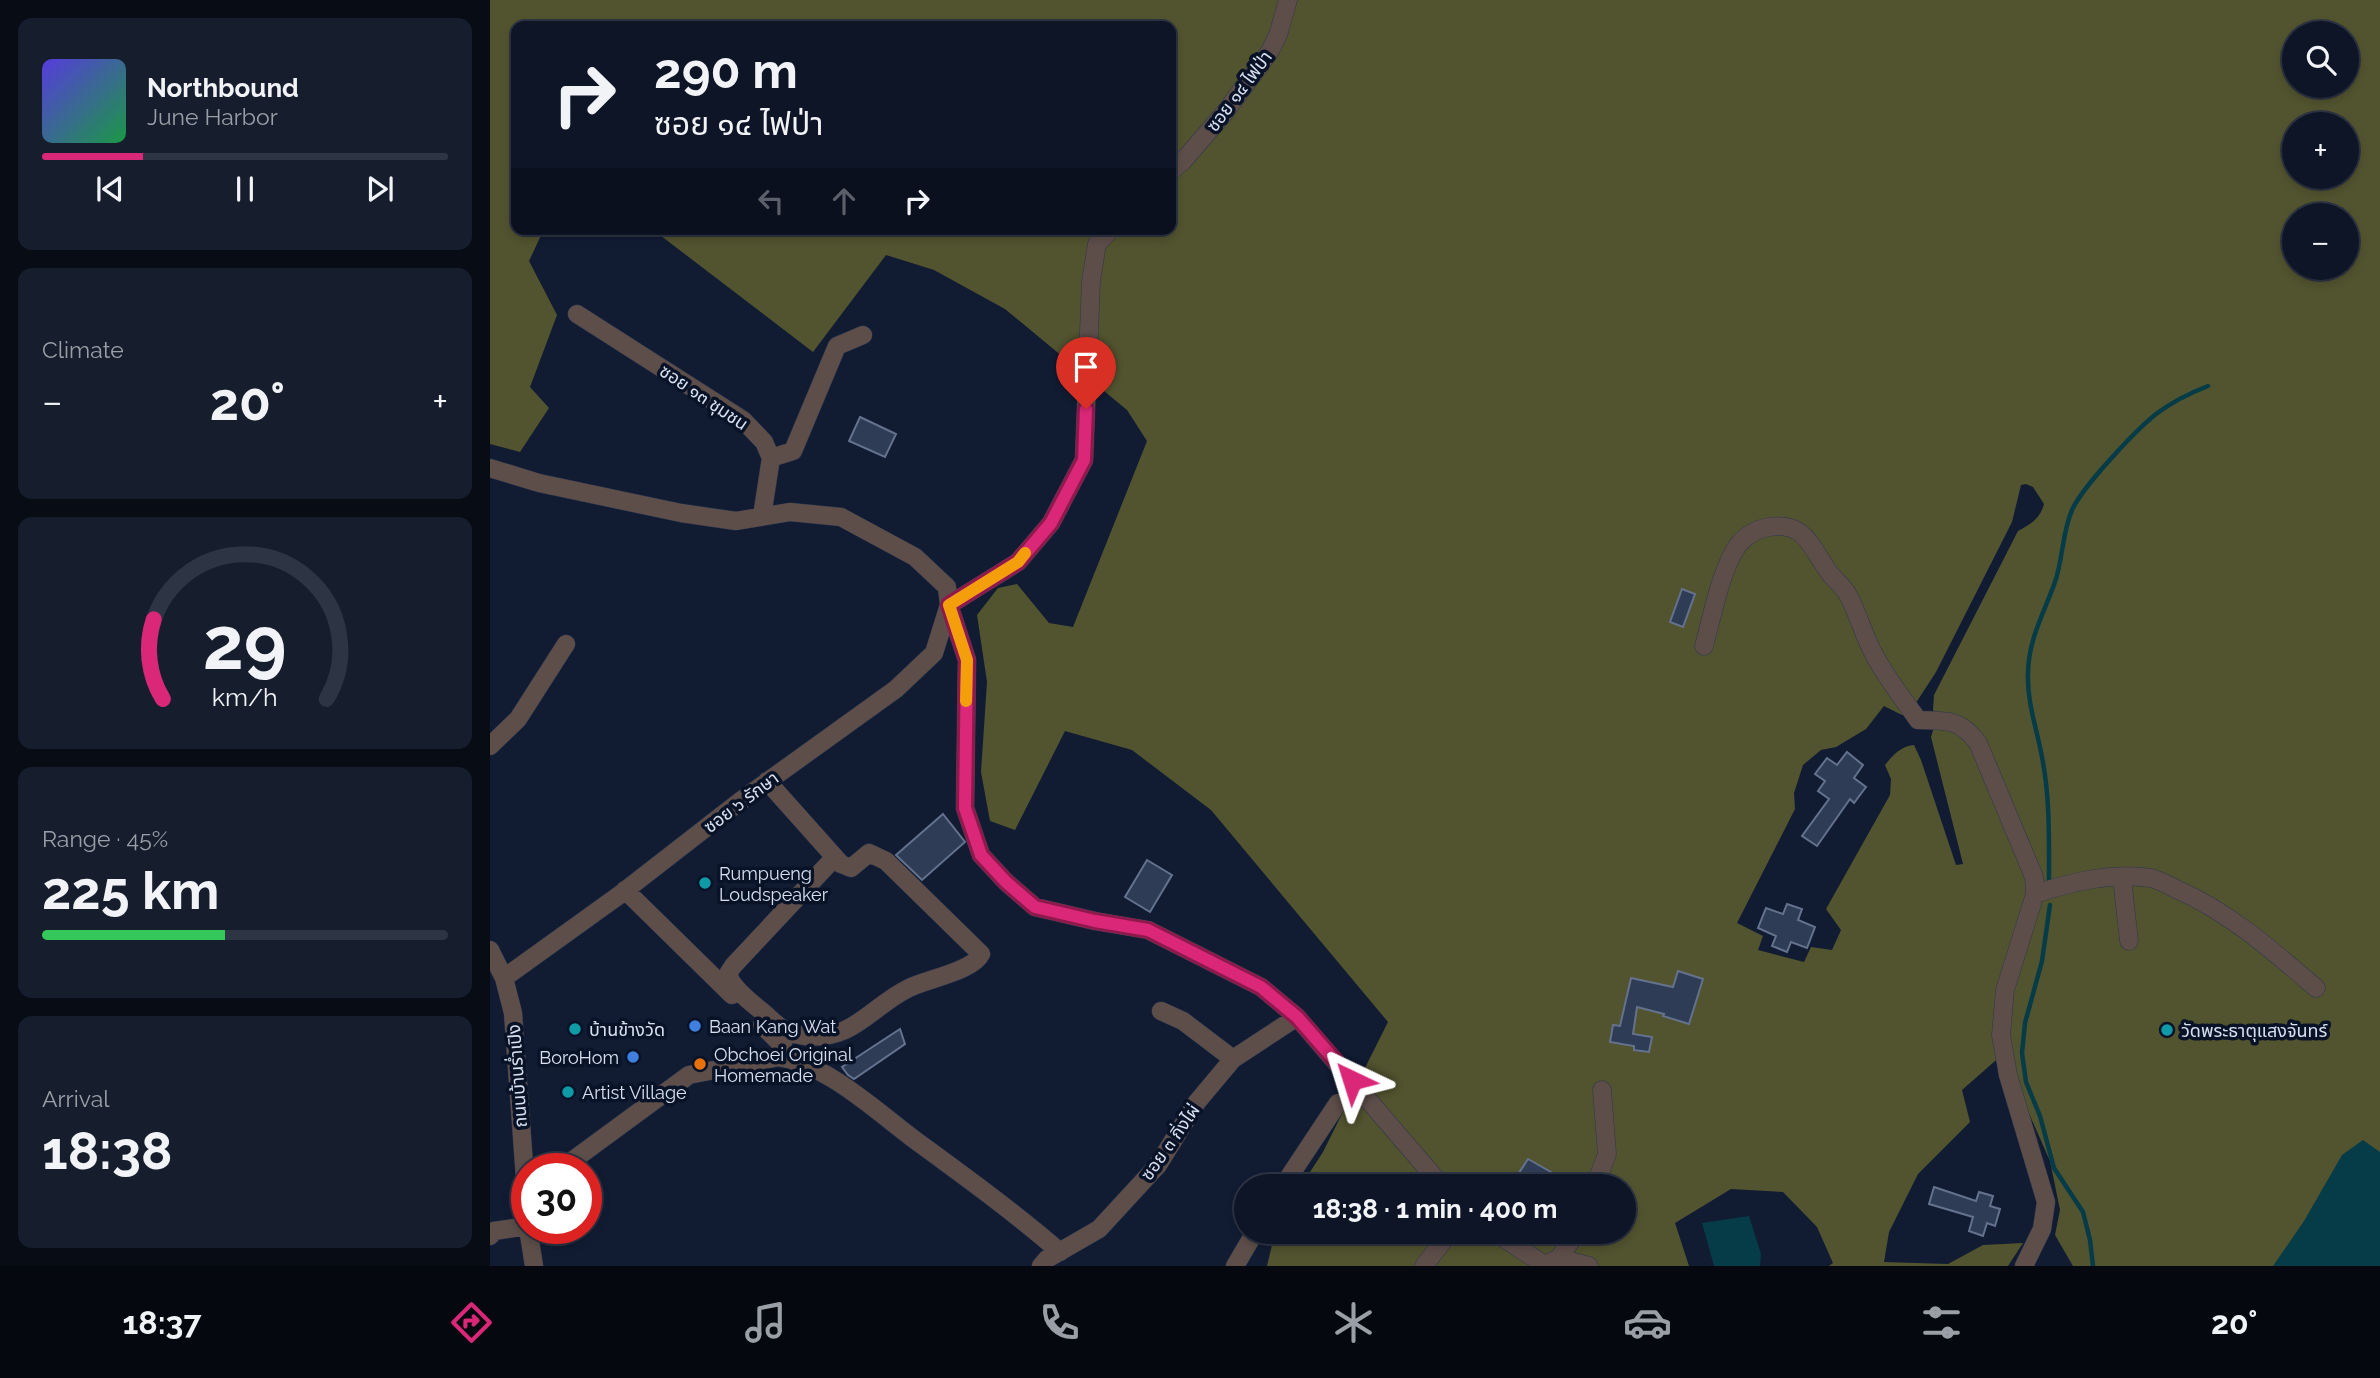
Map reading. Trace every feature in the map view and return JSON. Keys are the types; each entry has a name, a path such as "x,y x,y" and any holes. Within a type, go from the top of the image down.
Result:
{"street":[{"name":"ซอย ๑๔ ไฟป่า","path":"1176,167 1226,111 1270,51 1278,35 1288,0"},
{"path":"949,605 1018,562 1051,523 1084,460 1091,281 1097,244 1105,235"},
{"name":"ซอย ๑๓ ชุมชน","path":"577,314 743,420 764,442 771,458"},
{"path":"762,516 771,458 793,451 837,346 863,335"},
{"path":"490,468 538,483 681,513 736,521 790,512 841,517 915,557 947,587 949,605 967,660 965,808 981,855 1006,882 1035,907 1148,930 1261,987 1297,1017 1432,1174"},
{"path":"1704,646 1728,564 1744,538 1764,528 1779,525 1803,534 1814,545 1829,573 1840,582 1849,596 1876,658 1918,720 1952,722 1967,728 1978,743 2034,877 2035,894 2005,990 2001,1035 2008,1075 2046,1202 2042,1229 2024,1266"},
{"name":"ซอย ๖ รักษา","path":"504,978 625,890 767,781 897,689 934,653 949,605"},
{"path":"490,746 517,719 566,644"},
{"path":"767,781 846,867 851,868 869,853 886,861 980,952 981,956 966,967 911,987 844,1032 827,1037 796,1035 786,1032 758,1008 731,982 728,974 835,857"},
{"path":"2035,894 2081,881 2122,877 2153,878 2198,898 2258,938 2315,988"},
{"path":"2122,877 2129,941"},
{"path":"625,890 783,1046 784,1052 779,1057"},
{"name":"ถนนบ้านร่ำเปิง","path":"490,950 504,978 513,1013 523,1153"},
{"path":"1161,1012 1184,1021 1233,1059"},
{"name":"ซอย ๓ กิ่งไผ่","path":"1041,1266 1099,1228 1158,1165 1197,1102 1233,1059 1297,1017"},
{"path":"583,1153 689,1075 779,1057 798,1060 842,1086 1025,1221 1060,1252"},
{"path":"1600,1174 1608,1154 1602,1090"},
{"path":"1291,1174 1338,1103"},
{"path":"490,1236 494,1231 511,1229"},
{"path":"530,1244 534,1266"},
{"path":"1235,1266 1248,1244"},
{"path":"1424,1266 1441,1244"},
{"path":"1513,1244 1545,1265 1559,1258 1569,1244"},
{"path":"1559,1258 1589,1266"}],"shaded area":[{"path":"490,0 2380,0 2380,1266 2073,1266 2055,1235 2060,1210 2050,1161 2027,1109 2010,1056 1995,1061 1962,1090 1970,1122 1918,1174 1889,1232 1884,1262 1948,1264 1983,1245 2023,1243 2008,1266 1829,1266 1833,1263 1817,1227 1783,1192 1731,1189 1675,1223 1689,1266 1267,1266 1272,1244 1636,1244 1636,1174 1309,1174 1323,1152 1388,1022 1211,810 1132,750 1065,731 1015,830 990,821 981,772 987,682 977,615 998,588 1017,584 1049,623 1073,627 1147,441 1127,410 1005,309 934,270 886,255 813,352 660,235 1176,235 1176,21 511,21 511,235 541,235 529,261 557,315 530,387 549,408 520,452 490,444","holes":["2021,485 2033,487 2044,504 2040,514 2018,531 1934,695 1933,710 1937,718 1931,737 1963,864 1956,865 1914,745 1905,747 1885,765 1891,779 1890,795 1826,909 1841,930 1832,950 1811,947 1804,962 1758,950 1763,936 1737,923 1795,809 1794,793 1803,765 1821,750 1836,747 1866,729 1884,706 1902,715 1912,709 1936,672 2012,522"]},
{"path":"2363,1140 2380,1152 2380,1266 2273,1266 2304,1221 2342,1155"},
{"path":"1749,1216 1761,1254 1760,1266 1714,1266 1702,1223"}],"building":[{"path":"860,417 896,434 885,457 849,441"},
{"path":"1682,589 1695,594 1683,627 1670,622"},
{"path":"1847,752 1863,765 1854,778 1866,787 1854,803 1850,799 1817,846 1802,836 1829,799 1818,791 1825,781 1815,774 1827,758 1837,765"},
{"path":"943,814 965,842 922,880 896,855"},
{"path":"1147,860 1172,875 1150,912 1125,897"},
{"path":"1787,904 1802,909 1798,920 1815,927 1807,948 1791,942 1787,952 1772,946 1776,936 1758,928 1766,908 1783,914"},
{"path":"1678,971 1703,979 1689,1024 1637,1007 1633,1034 1652,1037 1649,1052 1610,1042 1613,1025 1620,1026 1631,978 1673,987"},
{"path":"900,1029 905,1044 854,1079 848,1075 842,1067"},
{"path":"1528,1159 1551,1172 1550,1174 1518,1174"},
{"path":"1934,1187 1976,1201 1979,1192 1993,1196 1990,1206 2000,1209 1995,1226 1987,1223 1983,1236 1969,1231 1973,1217 1929,1204"}],"waterway":[{"path":"2049,880 2046,787 2028,674 2034,638 2058,573 2069,519 2078,500 2098,474 2147,422 2175,402 2208,386"},
{"path":"2050,905 2042,961 2025,1023 2022,1053 2026,1082 2040,1116 2054,1168 2083,1212 2093,1266"}],"slow traffic":[{"path":"966,701 967,660 949,605 1018,562 1025,553"}],"place":[{"name":"Rumpueng Loudspeaker","path":"705,883"},
{"name":"Baan Kang Wat","path":"695,1026"},
{"name":"บ้านข้างวัด","path":"575,1029"},
{"name":"วัดพระธาตุแสงจันทร์","path":"2167,1030"},
{"name":"BoroHom","path":"633,1057"},
{"name":"Obchoei Original Homemade","path":"700,1064"},
{"name":"Artist Village","path":"568,1092"}],"route":[{"path":"1086,409 1084,460 1051,523 1018,562 949,605 967,660 965,808 981,855 1006,882 1035,907 1148,930 1261,987 1297,1017 1352,1080"}]}
